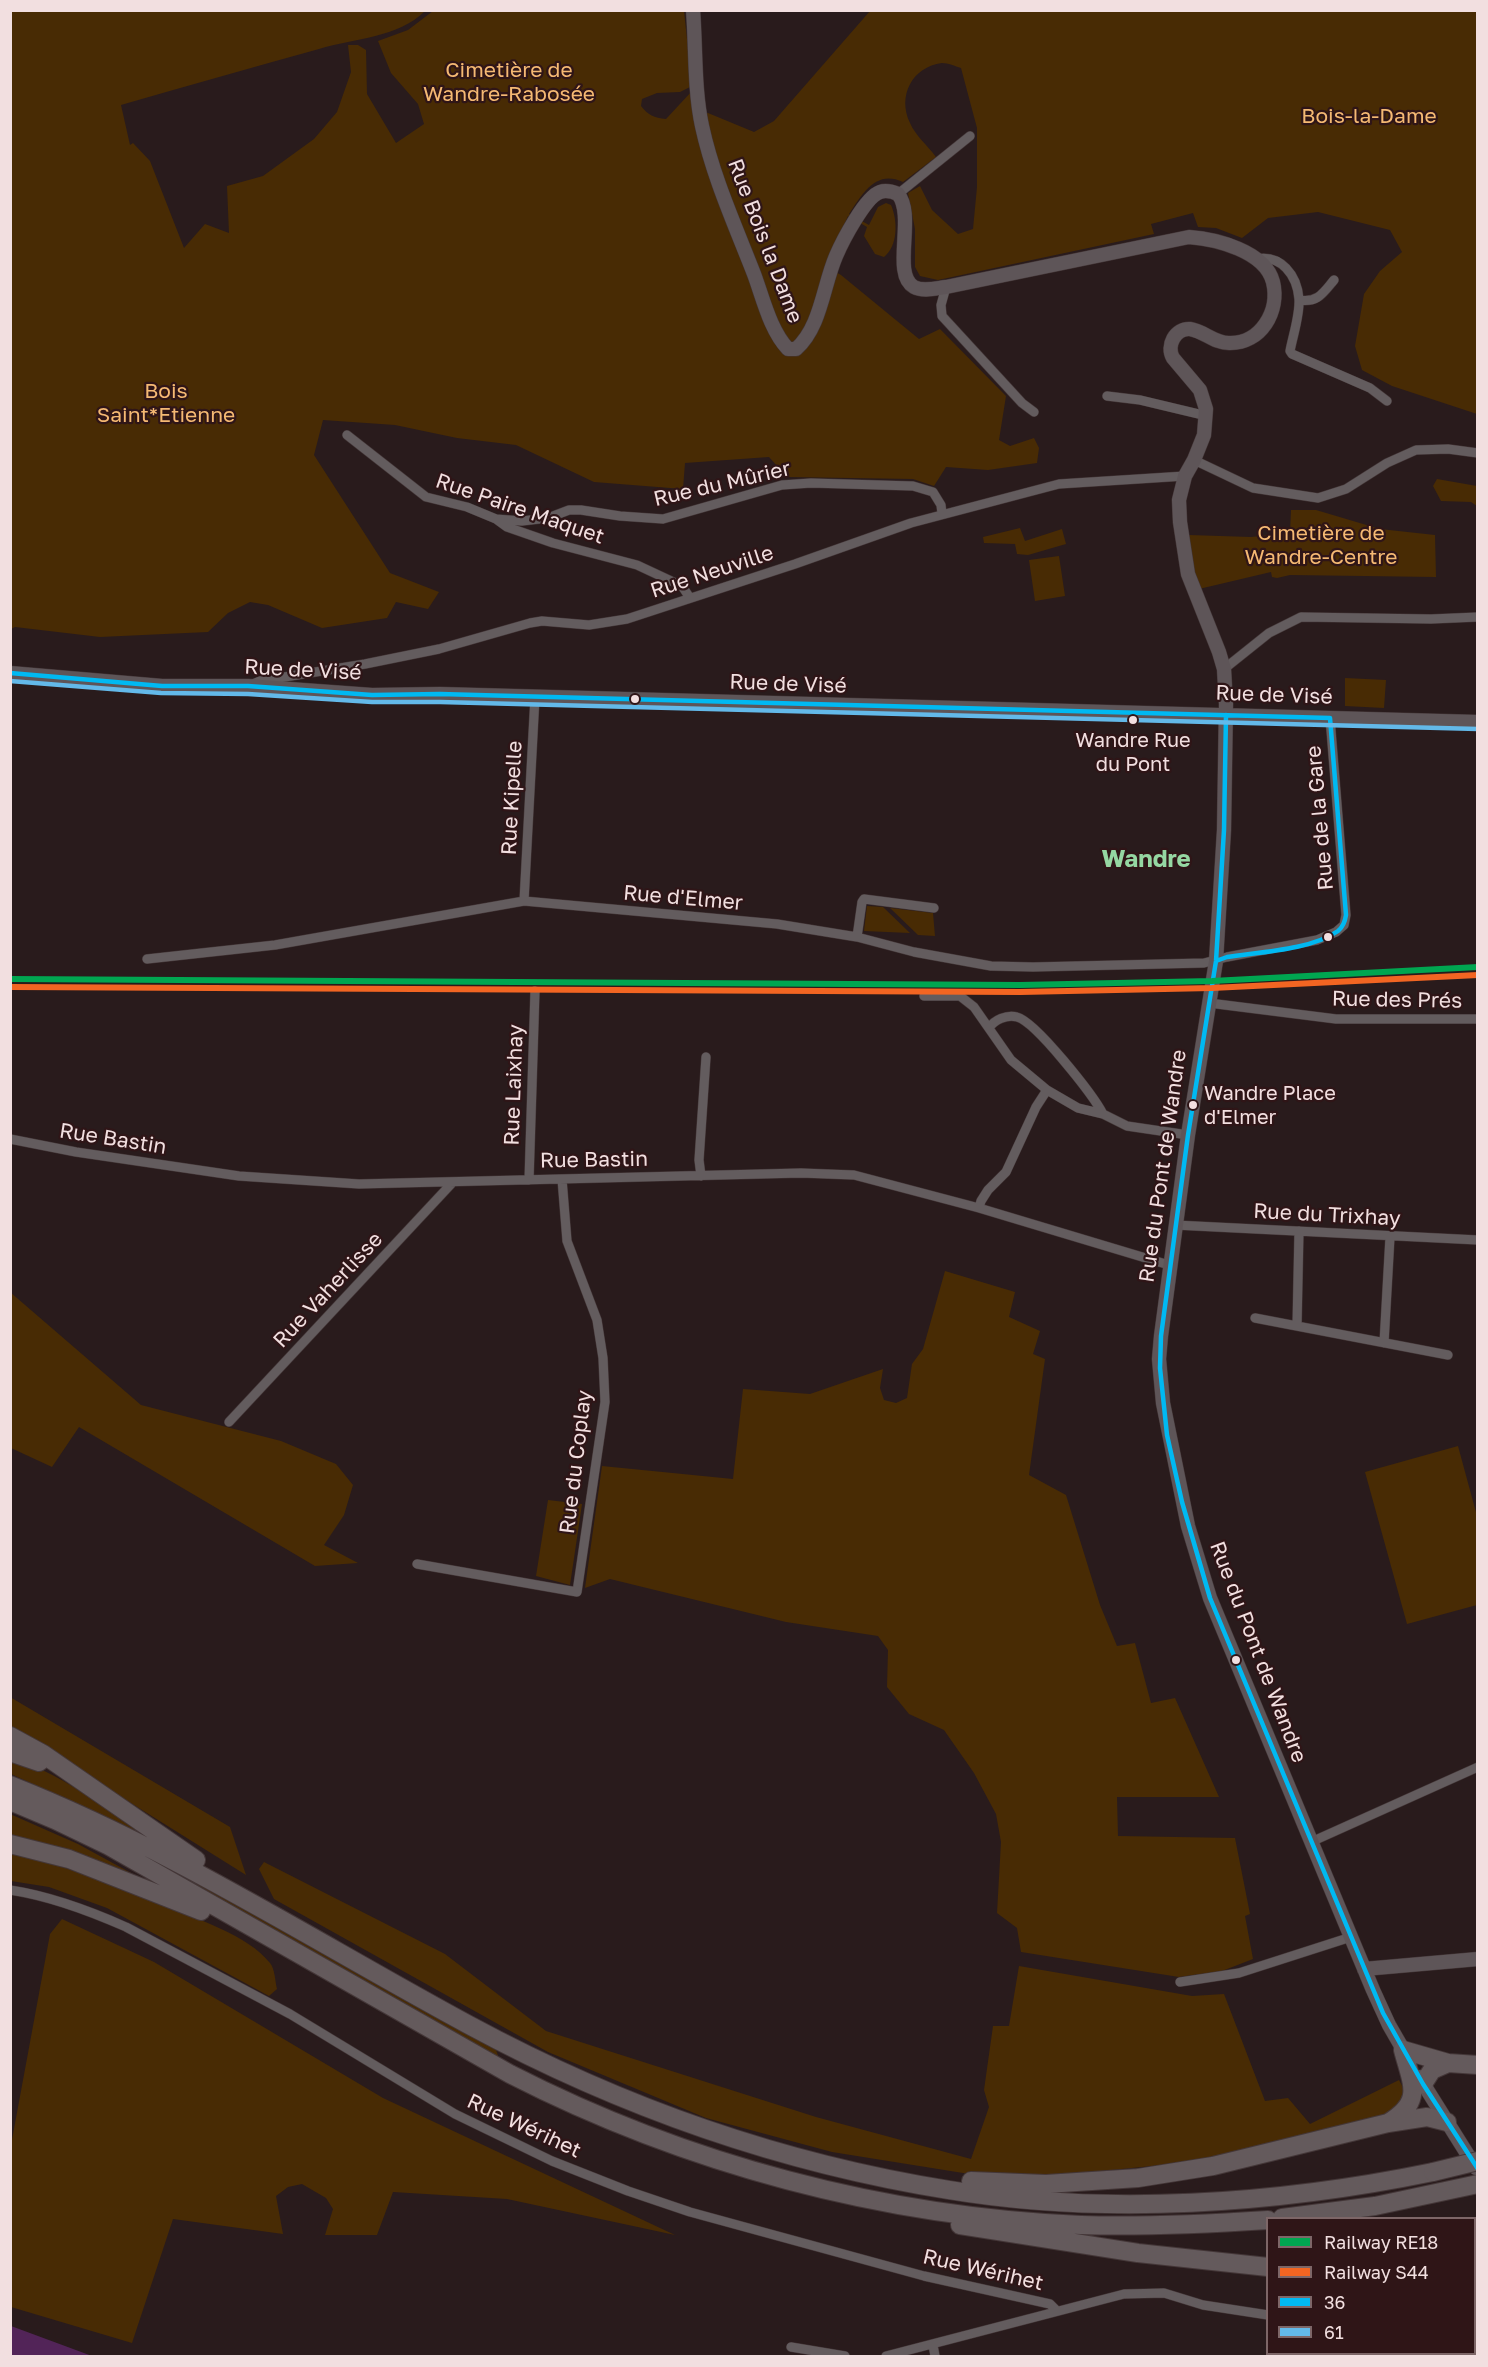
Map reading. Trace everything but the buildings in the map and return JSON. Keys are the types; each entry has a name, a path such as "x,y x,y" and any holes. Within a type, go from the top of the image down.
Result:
{"highway":[{"path":"10,1736 43,1754 71,1776 199,1862 251,1901"},
{"path":"10,1752 71,1776"},
{"path":"10,1785 155,1851 251,1901 470,2025 553,2068 622,2098 750,2144 837,2167 972,2193 1057,2201 1176,2203 1309,2193 1433,2172 1478,2161"},
{"path":"10,1801 109,1846 491,2064 574,2105 736,2165 819,2188 888,2202 989,2217 1081,2224 1178,2225 1266,2220"},
{"path":"10,1844 69,1859 261,1932"},
{"path":"1388,2123 1403,2113 1412,2099 1412,2086 1403,2050"},
{"path":"1403,2050 1448,2063 1478,2065"},
{"path":"1423,2084 1432,2070 1448,2063"},
{"path":"918,2184 963,2181 1070,2183 1162,2175 1236,2161 1388,2123 1427,2117 1447,2122"},
{"path":"1290,2217 1363,2208 1478,2184"},
{"path":"888,2202 930,2220 1138,2253 1266,2267"}],"street":[{"name":"Rue Bois la Dame","path":"693,10 702,124 709,150 718,181 767,308 780,339 788,349 796,349 809,334 836,255 861,211 877,193 888,190 898,194 970,136"},
{"path":"898,194 905,208 904,272 908,282 919,289 946,287 1189,237 1209,238 1233,246 1256,259 1272,278 1276,295 1274,309 1267,322 1256,334 1229,343 1214,340 1190,329 1175,336 1170,346 1173,358 1200,390 1206,416 1204,435 1194,460 1253,488 1318,498 1346,489 1387,462 1416,450 1448,449 1478,453"},
{"path":"1256,259 1277,260 1287,267 1294,280 1299,300 1290,351 1292,354 1370,388 1387,401"},
{"path":"1299,300 1310,302 1316,299 1335,280"},
{"path":"946,287 941,305 942,316 1022,403 1034,412"},
{"path":"1107,396 1140,400 1206,416"},
{"name":"Rue Paire Maquet","path":"347,435 426,497 467,507 496,519 507,527 553,543 636,565 660,574 682,586 690,598"},
{"name":"Rue du Pont de Wandre","path":"1194,460 1185,476 1179,500 1185,563 1224,669 1226,715 1224,830 1216,961 1169,1265 1159,1359 1163,1402 1188,1526 1210,1598 1389,2025 1423,2084 1478,2170"},
{"name":"Rue Neuville","path":"248,687 260,681 439,649 530,623 542,621 589,625 627,618 942,514 1059,484 1185,476"},
{"name":"Rue du Mûrier","path":"496,519 522,521 548,518 569,510 581,510 663,519 782,485 811,483 913,486 933,492 941,506 942,514"},
{"path":"1224,669 1269,633 1301,617 1431,619 1478,617"},
{"name":"Rue de Visé","path":"10,673 162,686 248,687 372,695 440,694 1478,722"},
{"name":"Rue Kipelle","path":"524,901 535,697"},
{"name":"Rue de la Gare","path":"1330,718 1346,915"},
{"path":"857,937 861,902 864,898 934,908"},
{"name":"Rue d'Elmer","path":"147,959 275,945 524,901 777,924 857,937 914,952 991,966 1120,966 1204,963 1317,940 1336,932 1344,925 1346,915"},
{"name":"Rue Laixhay","path":"529,1180 535,991"},
{"path":"924,996 960,996 974,1007 1011,1060 1047,1089 1078,1108 1103,1114 1127,1126 1188,1135"},
{"name":"Rue des Prés","path":"1209,1003 1336,1019 1478,1019"},
{"path":"988,1028 993,1021 1001,1018 1020,1017 1039,1033 1096,1100 1103,1114"},
{"path":"701,1176 699,1160 706,1057"},
{"path":"979,1208 988,1191 1006,1172 1035,1107 1047,1089"},
{"name":"Rue Bastin","path":"10,1139 76,1152 239,1176 359,1184 801,1173 854,1175 979,1208 1169,1265"},
{"name":"Rue du Coplay","path":"417,1564 577,1592 605,1402 603,1358 597,1320 567,1241 561,1179"},
{"name":"Rue Vaherlisse","path":"229,1422 453,1182"},
{"name":"Rue du Trixhay","path":"1175,1225 1478,1240"},
{"path":"1297,1326 1299,1231"},
{"path":"1384,1342 1390,1237"},
{"path":"1255,1318 1448,1355"},
{"path":"1311,1842 1478,1767"},
{"name":"Rue Wérihet","path":"10,1890 50,1899 105,1917 126,1927 290,2014 455,2114 562,2165 690,2212 924,2276 1050,2304 1056,2310"},
{"path":"1180,1982 1239,1973 1351,1937"},
{"path":"1364,1969 1478,1959"},
{"name":"Rue Wérihet","path":"886,2356 1124,2294 1164,2292 1203,2305 1266,2315"},
{"path":"933,2344 935,2356"},
{"path":"791,2347 845,2356"}],"green space":[{"path":"11,11 425,11 402,27 389,32 333,45 121,105 130,145 133,143 150,161 184,248 205,224 229,233 227,186 263,176 314,139 337,112 351,72 348,45 358,45 366,50 367,94 396,143 424,124 418,104 391,73 378,41 408,30 433,11 684,11 692,86 680,92 657,93 642,99 641,106 652,116 666,119 692,91 698,114 708,113 754,132 774,121 870,11 1477,11 1477,414 1392,386 1362,370 1355,346 1364,294 1380,271 1402,252 1390,230 1318,212 1268,218 1242,238 1216,228 1198,227 1193,213 1151,224 1154,234 938,280 920,276 915,267 915,229 908,193 920,186 932,210 958,234 973,229 977,187 977,128 961,68 942,63 923,70 915,77 910,84 905,103 906,113 912,127 936,157 903,182 893,179 877,181 859,199 849,214 869,225 878,207 886,203 891,205 896,226 889,252 884,257 875,254 864,236 867,227 848,216 825,266 841,275 919,339 940,329 1006,396 999,440 1010,446 1034,438 1039,448 1037,463 988,470 946,467 934,486 913,479 787,477 769,457 685,463 683,489 594,482 516,445 457,438 395,425 323,420 314,455 390,573 439,592 428,609 396,602 387,618 322,628 268,605 250,602 228,613 208,632 100,637 15,627 11,629"},
{"path":"1437,479 1477,486 1477,506 1471,502 1441,501 1433,486"},
{"name":"Cimetière de Wandre-Centre","path":"1291,510 1316,510 1380,529 1435,535 1436,577 1290,575 1277,578 1272,577 1271,572 1199,589 1189,535 1251,537 1290,533"},
{"path":"1020,528 1025,541 1062,529 1066,544 1028,555 1017,554 1015,544 984,543 983,537"},
{"path":"1059,556 1065,596 1035,601 1029,560"},
{"path":"1345,678 1386,680 1384,708 1345,706"},
{"path":"867,906 883,907 910,933 864,931"},
{"path":"890,908 933,913 935,936 918,935"},
{"path":"945,1271 1015,1292 1009,1317 1040,1331 1033,1354 1045,1359 1029,1475 1066,1495 1100,1605 1117,1646 1135,1643 1151,1703 1175,1698 1219,1797 1117,1797 1118,1836 1235,1838 1250,1914 1245,1916 1253,1959 1222,1971 1179,1977 1021,1952 1017,1928 997,1913 1001,1842 996,1814 974,1773 944,1730 909,1714 887,1687 888,1650 878,1636 786,1622 610,1579 585,1588 602,1466 733,1479 743,1389 810,1394 883,1369 880,1388 884,1400 896,1403 907,1398 912,1364 923,1349"},
{"path":"10,1292 141,1405 281,1441 336,1464 353,1485 344,1515 324,1545 358,1563 315,1566 79,1427 52,1467 11,1448"},
{"path":"1458,1446 1477,1516 1477,1605 1407,1624 1365,1472"},
{"path":"548,1500 582,1504 570,1585 536,1576"},
{"path":"10,1697 230,1827 246,1875 11,1728"},
{"path":"10,1758 62,1780 140,1833 11,1774"},
{"path":"10,1814 78,1844 153,1885 11,1839"},
{"path":"120,1842 206,1885 496,2050 500,2061"},
{"path":"10,1853 87,1876 235,1936 260,1953 270,1963 277,1989 269,1996 107,1908 49,1887 11,1881"},
{"path":"264,1862 445,1954 546,2031 816,2117 971,2159 989,2107 984,2090 993,2026 1009,2026 1019,1966 1192,1996 1224,1994 1265,2101 1288,2098 1310,2124 1399,2080 1409,2099 1389,2118 1214,2160 1029,2178 963,2173 832,2152 706,2118 548,2052 274,1899 259,1869"},
{"path":"62,1919 154,1962 383,2098 675,2235 507,2199 393,2192 377,2235 325,2235 333,2209 326,2198 302,2184 288,2187 276,2196 283,2234 173,2219 132,2343 11,2307 11,2145 50,1934"}],"shaded area":[{"path":"11,2326 92,2356 11,2356"}],"rail line":[{"name":"RE18","path":"10,979 1020,985 1212,981 1478,967"},
{"name":"S44","path":"10,987 1020,992 1212,988 1478,975"}],"transit line":[{"name":"36","path":"10,673 162,686 248,686 372,695 440,694 1330,718 1346,915 1344,924 1338,931 1314,942 1284,949 1227,957 1216,961"},
{"name":"61","path":"10,681 161,693 248,694 372,702 1478,729"},
{"name":"36","path":"1226,715 1224,830 1216,961 1188,1135 1161,1336 1160,1368 1167,1435 1182,1502 1210,1598 1383,2013 1423,2084 1478,2169"}],"place":[{"name":"Wandre Rue du Pont","path":"1133,720"},
{"name":"Wandre Place d'Elmer","path":"1193,1105"}],"district":[{"name":"Wandre","path":"1146,859"}],"park label":[{"name":"Cimetière de Wandre-Rabosée","path":"509,82"},
{"name":"Bois-la-Dame","path":"1369,116"},
{"name":"Bois Saint*Etienne","path":"166,403"}]}
